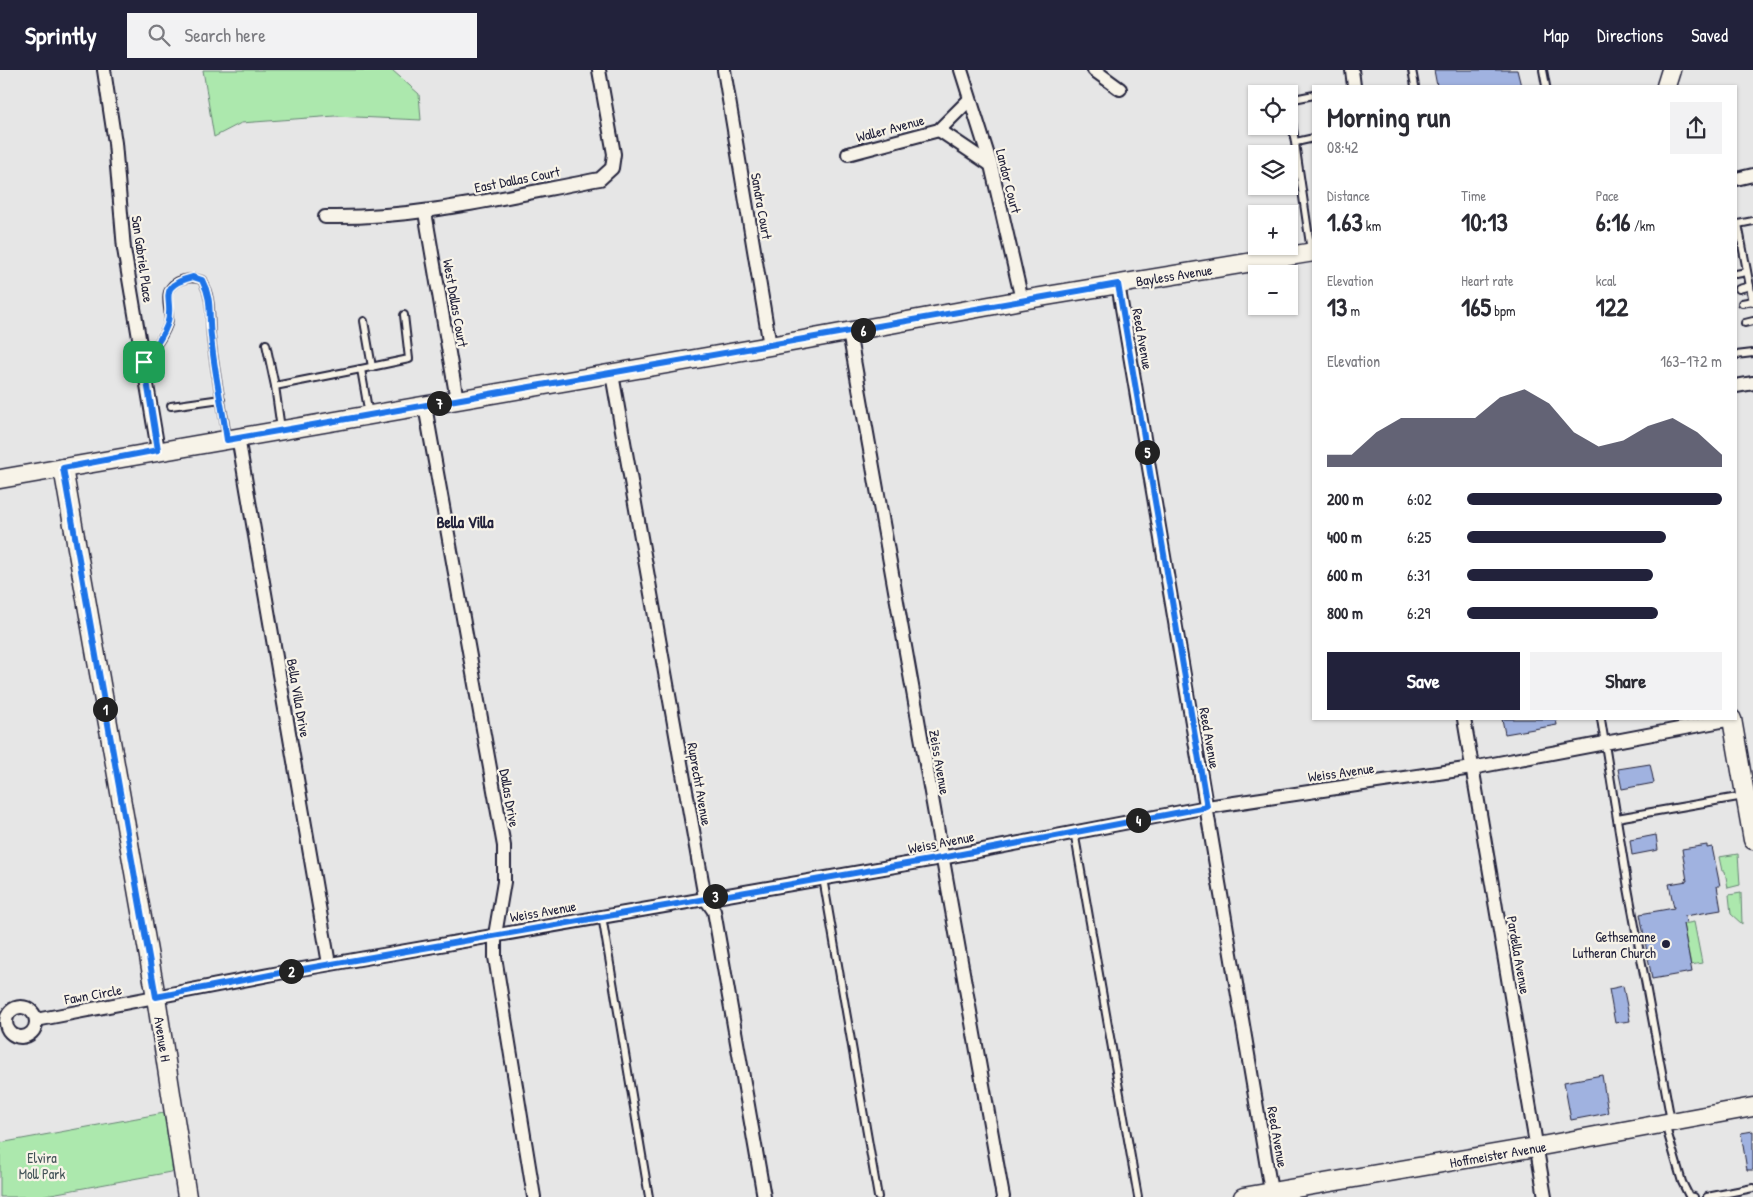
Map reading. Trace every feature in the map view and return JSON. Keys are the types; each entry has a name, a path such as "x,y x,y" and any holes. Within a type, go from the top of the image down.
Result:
{"main road":[{"path":"1666,85 1671,70"},
{"name":"Bayless Avenue","path":"0,479 158,450 612,374 1022,300 1312,252"},
{"name":"Avenue H","path":"63,468 156,997 187,1197"},
{"path":"1732,720 1753,840"},
{"name":"Hoffmeister Avenue","path":"1243,1197 1272,1195 1753,1107"}],"street":[{"name":"San Gabriel Place","path":"104,70 115,143 124,249 158,450"},
{"name":"East Dallas Court","path":"325,217 353,218 425,212 600,179 607,175 612,168 614,154 599,70"},
{"name":"Sandra Court","path":"724,70 770,346"},
{"name":"Landor Court","path":"961,70 991,165 1022,300"},
{"path":"1094,70 1120,89"},
{"path":"1352,70 1354,85"},
{"name":"Waller Avenue","path":"848,154 939,130 969,100"},
{"name":"Waller Avenue","path":"939,130 991,165"},
{"path":"1737,179 1753,175"},
{"name":"West Dallas Court","path":"425,212 457,400"},
{"name":"Reed Avenue","path":"1118,284 1272,1195"},
{"name":"Zeiss Avenue","path":"849,332 1002,1197"},
{"name":"Ruprecht Avenue","path":"612,374 705,898 714,911 764,1197"},
{"path":"1737,386 1753,383"},
{"name":"Dallas Drive","path":"425,406 504,846 504,882 495,935 495,957 534,1197"},
{"name":"Bella Villa Drive","path":"232,438 329,964"},
{"name":"Pardella Avenue","path":"1464,720 1545,1197"},
{"name":"Weiss Avenue","path":"156,997 329,964 941,858 1207,807 1472,768 1727,720"},
{"name":"Fawn Circle","path":"36,1020 156,997"}],"lane":[{"path":"1412,70 1415,85"},
{"path":"1544,70 1546,85"},
{"path":"1298,99 1312,95"},
{"path":"1295,135 1312,252"},
{"path":"1296,142 1312,138"},
{"path":"1742,303 1753,301 1737,223 1753,221"},
{"path":"1737,256 1744,256"},
{"path":"1737,274 1747,272"},
{"path":"144,362 159,341 167,325 168,292 178,281 193,277 202,280 209,293 211,312 210,335 221,399 232,438"},
{"path":"1738,289 1750,286"},
{"path":"275,386 409,359 404,315"},
{"path":"364,321 372,366"},
{"path":"1745,323 1753,322"},
{"path":"266,344 275,386 281,430"},
{"path":"1737,355 1753,353"},
{"path":"361,369 369,415"},
{"path":"171,406 221,399"},
{"path":"1601,720 1668,1123 1682,1182 1690,1197"},
{"path":"1617,818 1746,796"},
{"path":"1074,831 1138,1197"},
{"path":"822,878 878,1197"},
{"path":"602,916 649,1197"},
{"path":"1707,1197 1753,1188"}],"green space":[{"path":"203,70 392,70 419,94 421,120 335,116 241,123 214,137"},
{"path":"1738,854 1740,885 1728,888 1725,871 1722,871 1719,857"},
{"path":"1741,893 1742,924 1731,914 1729,895"},
{"path":"1694,922 1702,963 1691,965 1683,924"},
{"name":"Elvira Moll Park","path":"164,1113 176,1171 35,1197 0,1197 0,1143"}],"building":[{"path":"1434,70 1517,70 1521,85 1437,85"},
{"path":"1502,720 1556,720 1557,725 1505,734"},
{"path":"1650,764 1654,783 1622,789 1618,769"},
{"path":"1656,835 1658,850 1632,855 1630,840"},
{"name":"Gethsemane Lutheran Church","path":"1707,845 1707,848 1712,847 1720,886 1717,886 1721,910 1685,916 1686,923 1683,924 1692,972 1652,979 1640,914 1674,908 1669,884 1687,881 1682,849"},
{"path":"1623,986 1630,1021 1615,1023 1609,989"},
{"path":"1602,1075 1608,1113 1571,1120 1564,1082"},
{"path":"1753,1131 1753,1170 1747,1170 1741,1133"}],"place":[{"name":"Gethsemane Lutheran Church","path":"1666,944"}],"district":[{"name":"Bella Villa","path":"465,522"}],"route":[{"path":"193,277 202,280 209,293 211,312 210,335 227,440 1118,284 1207,807 941,858 329,964 156,997 63,468 158,450 144,362 159,341 167,325 169,318 168,292 178,281 193,277"}]}
